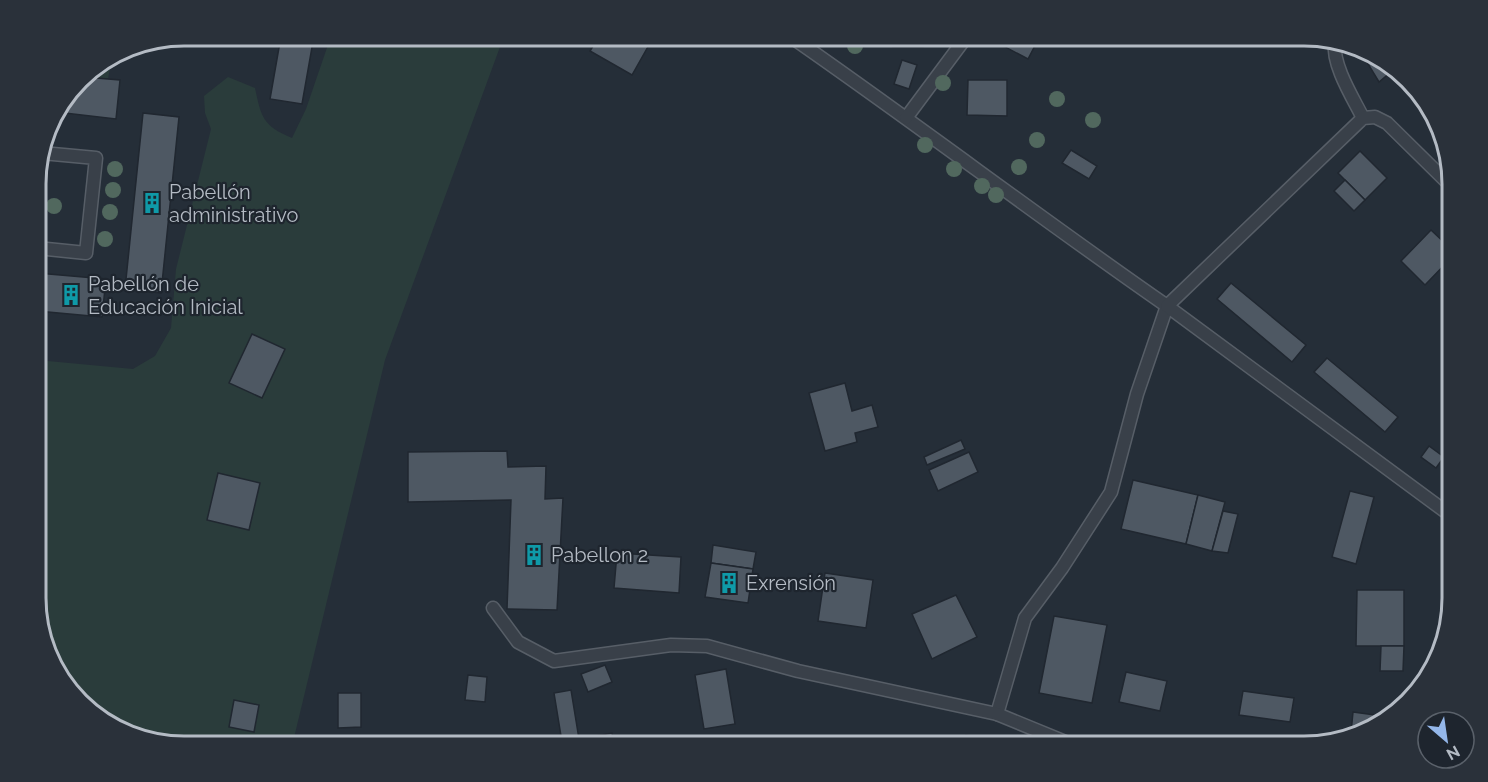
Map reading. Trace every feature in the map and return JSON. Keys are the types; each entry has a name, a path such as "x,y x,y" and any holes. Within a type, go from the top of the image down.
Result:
{"lane":[{"path":"805,46 1065,236 1167,306 1442,509"},
{"path":"906,118 959,46"},
{"path":"1334,50 1340,69 1363,118"},
{"path":"997,714 1025,618 1062,568 1111,492 1137,394 1167,306 1363,118 1375,117 1387,123 1441,176"},
{"path":"47,249 86,253 96,158 50,154"},
{"path":"493,608 518,642 554,661 671,645 707,646 798,671 997,714 1049,735"}],"shaded area":[{"path":"327,47 500,47 385,360 294,736 184,736 149,731 123,721 108,712 81,689 65,667 51,633 46,598 47,361 133,369 155,356 171,328 176,269 211,129 205,113 204,96 228,77 255,88 259,106 269,125 292,138 306,109"},
{"path":"110,68 108,79 96,78"}],"building":[{"path":"1004,46 1035,46 1028,59"},
{"path":"279,47 312,47 302,104 270,99"},
{"path":"593,47 648,47 632,75 590,51"},
{"path":"902,60 917,65 909,89 894,84"},
{"path":"1367,62 1388,75 1379,82"},
{"path":"96,78 120,80 116,119 67,113 75,100"},
{"path":"968,80 1007,80 1007,116 967,115"},
{"name":"Pabellón administrativo","path":"143,113 179,117 161,293 125,289"},
{"path":"1071,150 1097,166 1089,179 1062,163"},
{"path":"1360,151 1387,178 1365,200 1338,173"},
{"path":"1345,180 1365,200 1354,211 1334,191"},
{"path":"1431,230 1442,240 1442,267 1425,285 1401,261"},
{"name":"Pabellón de Educación Inicial","path":"47,274 106,279 102,317 47,312"},
{"path":"1231,283 1306,345 1292,362 1217,299"},
{"path":"252,334 285,349 262,398 229,383"},
{"path":"1327,358 1398,417 1385,432 1314,372"},
{"path":"845,383 852,411 872,405 878,427 855,433 857,442 825,451 809,393"},
{"path":"961,440 965,449 927,465 924,457"},
{"path":"1429,446 1442,456 1442,460 1436,468 1421,457"},
{"name":"Pabellon 2","path":"507,451 508,467 546,466 545,499 563,498 557,610 507,609 511,500 408,502 408,452"},
{"path":"969,452 978,472 938,491 929,470"},
{"path":"218,473 260,483 249,530 207,520"},
{"path":"1133,480 1198,495 1186,544 1121,529"},
{"path":"1350,491 1374,497 1356,564 1332,557"},
{"path":"1198,495 1225,502 1212,551 1186,544"},
{"path":"1223,511 1238,514 1228,553 1212,551"},
{"path":"713,545 756,552 753,569 711,563"},
{"path":"617,553 681,557 679,593 614,588"},
{"name":"Exrensión","path":"711,563 753,569 748,603 705,597"},
{"path":"825,573 873,580 866,628 818,621"},
{"path":"1357,590 1404,590 1404,646 1356,646"},
{"path":"956,595 977,637 932,659 912,614"},
{"path":"1054,616 1107,625 1092,703 1039,693"},
{"path":"1381,646 1404,646 1403,671 1380,671"},
{"path":"605,665 612,682 588,692 581,674"},
{"path":"726,669 735,724 704,729 695,675"},
{"path":"1126,672 1167,681 1160,711 1119,702"},
{"path":"468,675 487,677 485,702 465,700"},
{"path":"571,690 578,736 561,736 554,693"},
{"path":"1243,691 1294,698 1290,722 1239,715"},
{"path":"338,693 361,693 361,727 338,728"},
{"path":"234,700 259,705 254,732 229,727"},
{"path":"1353,712 1375,715 1365,721 1352,727"}],"place":[{"name":"Pabellón administrativo","path":"152,203"},
{"name":"Pabellón de Educación Inicial","path":"71,295"},
{"name":"Pabellon 2","path":"534,555"},
{"name":"Exrensión","path":"729,583"}]}
